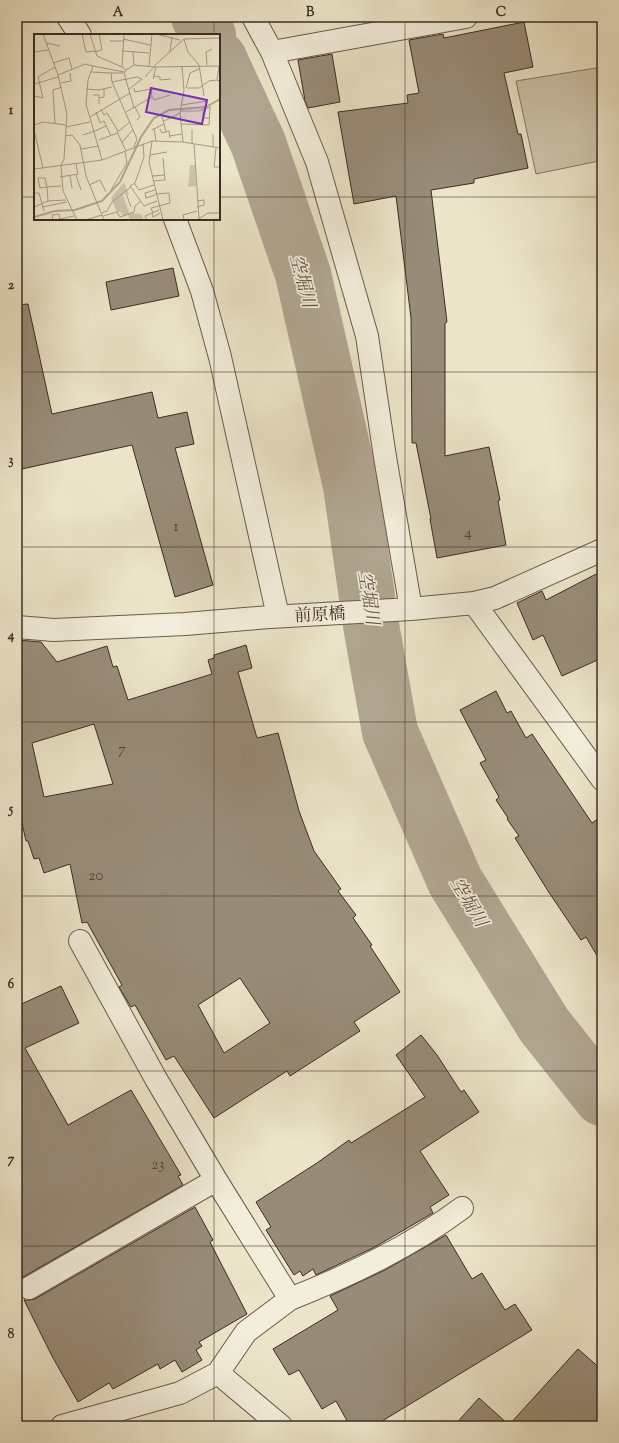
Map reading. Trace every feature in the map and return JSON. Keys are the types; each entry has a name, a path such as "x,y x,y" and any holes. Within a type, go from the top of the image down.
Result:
{"street":[{"path":"68,17 79,34"},
{"path":"253,17 272,52 317,162 367,336 385,457 411,609"},
{"path":"272,52 466,17"},
{"path":"176,220 202,291 220,357 278,616"},
{"name":"前原橋","path":"17,627 54,630 184,624 278,616 474,604 496,598 602,550"},
{"path":"474,604 602,779"},
{"path":"80,941 156,1079 216,1180 290,1299"},
{"path":"29,1288 216,1180"},
{"path":"62,1426 180,1393 218,1373 246,1332 290,1299 320,1287 380,1259 447,1219 462,1208"},
{"path":"218,1373 281,1426"}],"shaded area":[{"path":"602,67 602,188 599,161 536,174 516,81"}],"building":[{"path":"524,22 533,67 504,73 518,134 521,134 528,168 474,179 474,183 431,190 447,322 445,323 445,456 489,447 500,500 498,501 506,545 437,558 416,443 412,443 411,318 396,196 354,204 338,112 408,103 407,95 419,93 409,40 443,34 444,38"},
{"path":"332,54 340,102 308,108 305,101 298,60"},
{"path":"173,268 179,296 111,310 106,282"},
{"path":"28,304 52,414 152,392 158,418 187,412 194,444 175,448 213,585 175,597 132,445 17,470 17,305"},
{"path":"602,571 602,658 562,676 543,635 533,640 517,603 542,591 546,600"},
{"path":"17,640 41,642 57,662 107,646 113,667 117,666 128,700 212,674 208,660 214,658 214,655 246,645 252,668 238,672 257,738 278,733 299,811 314,851 341,889 338,891 356,915 353,918 372,945 370,946 400,992 354,1022 360,1031 290,1076 287,1071 214,1118 174,1056 166,1060 135,1005 131,1007 119,987 122,985 87,922 82,923 70,864 44,873 39,858 34,859 28,841 26,841 17,801","holes":["94,724 113,784 44,797 32,743","240,978 270,1023 224,1053 198,1005"]},
{"path":"496,691 507,713 511,711 526,738 532,734 592,823 602,816 602,964 586,937 581,940 515,838 519,836 496,800 499,797 480,763 486,760 460,710"},
{"path":"61,986 79,1023 25,1048 68,1125 131,1090 181,1175 178,1176 183,1185 23,1277 17,1266 17,1006"},
{"path":"421,1035 437,1055 461,1092 464,1090 479,1112 420,1151 449,1195 430,1207 433,1213 373,1248 316,1275 313,1269 303,1276 300,1271 294,1275 266,1230 271,1227 256,1202 317,1163 349,1140 351,1143 425,1097 396,1055"},
{"path":"195,1207 213,1240 210,1242 247,1314 199,1342 202,1346 196,1350 202,1360 182,1372 175,1360 160,1369 158,1364 113,1389 109,1383 78,1402 53,1358 24,1300 35,1299"},
{"path":"446,1235 472,1279 482,1273 505,1310 515,1304 532,1330 374,1426 350,1426 336,1401 322,1409 299,1370 289,1375 273,1349 338,1310 330,1296 385,1270"},
{"path":"578,1349 602,1370 602,1426 454,1426 479,1398 509,1425"}],"waterway":[{"name":"空堀川","path":"199,17 208,34"},
{"name":"空堀川","path":"220,61 258,143 303,274 351,486 371,625 390,732 455,881 544,1025 602,1098"}]}
